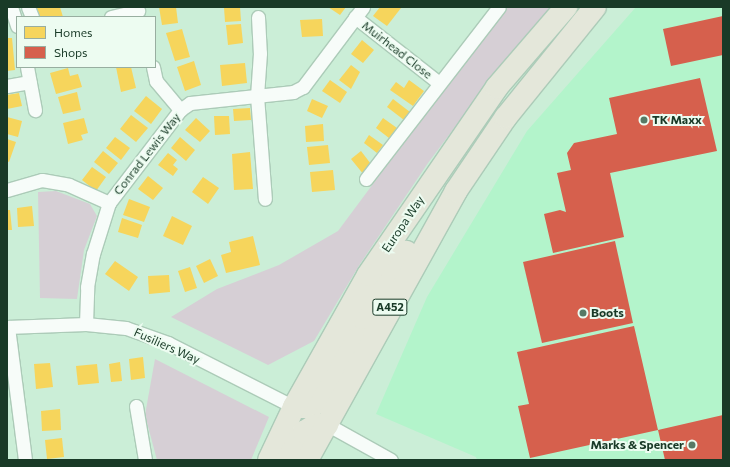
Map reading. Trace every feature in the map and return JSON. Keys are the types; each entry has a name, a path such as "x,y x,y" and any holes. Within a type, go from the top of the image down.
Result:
{"highway":[{"name":"Europa Way","path":"269,460 294,407 368,275 497,87 566,7"},
{"name":"A452","path":"308,460 321,421 441,215 506,117 595,7"},
{"path":"294,407 310,407 321,399 382,287 413,243 441,215"},
{"path":"287,460 304,432 321,421"}],"street":[{"path":"10,7 16,23"},
{"path":"366,179 438,82 499,7"},
{"path":"116,16 138,12"},
{"name":"Muirhead Close","path":"359,12 438,82"},
{"name":"Conrad Lewis Way","path":"86,324 87,287 93,254 109,203 180,110 190,103 293,92 303,87 359,12"},
{"path":"258,17 260,53 257,96 265,199"},
{"path":"27,68 35,110"},
{"path":"153,68 156,81 180,110"},
{"path":"7,86 30,82"},
{"path":"7,190 42,180 69,185 109,203"},
{"name":"Fusiliers Way","path":"8,327 86,324 126,328 146,334 294,407 391,460"},
{"path":"8,327 25,460"},
{"path":"136,406 145,460"}],"shaded area":[{"path":"502,7 552,7 485,87 428,163 360,264 314,341 268,365 171,317 217,289 279,265 338,231 393,157 440,86"},
{"path":"636,7 723,7 723,460 477,460 476,457 376,414 427,297 527,131"},
{"path":"56,191 90,204 97,216 84,250 77,299 40,298 38,192"},
{"path":"155,359 269,417 251,460 157,460 145,415"}],"building: Homes":[{"path":"60,7 63,16 38,16 36,8"},
{"path":"159,7 176,7 178,23 162,25"},
{"path":"224,7 240,7 241,21 225,22"},
{"path":"328,7 346,7 340,15"},
{"path":"380,7 401,8 387,26 373,16"},
{"path":"322,19 323,36 302,37 300,20"},
{"path":"241,24 243,43 228,45 226,25"},
{"path":"182,29 190,57 175,61 166,33"},
{"path":"7,38 12,38 15,70 7,71"},
{"path":"362,40 374,50 363,63 351,54"},
{"path":"194,61 201,85 185,91 177,67"},
{"path":"245,63 247,83 222,86 220,65"},
{"path":"351,65 360,72 351,89 339,80"},
{"path":"68,68 70,76 78,74 82,87 56,94 50,73"},
{"path":"116,68 131,68 136,88 121,92"},
{"path":"330,80 347,92 340,103 322,91"},
{"path":"409,80 424,91 413,106 390,90 396,82 404,88"},
{"path":"77,92 81,110 63,114 58,97"},
{"path":"19,93 22,106 7,109 7,95"},
{"path":"146,96 162,109 151,124 134,111"},
{"path":"312,99 328,106 322,118 307,111"},
{"path":"393,99 410,112 404,120 387,107"},
{"path":"250,108 251,120 234,121 233,109"},
{"path":"131,115 148,128 136,142 120,129"},
{"path":"214,116 229,116 230,134 215,135"},
{"path":"7,117 22,121 18,137 7,134"},
{"path":"84,118 88,133 81,135 83,140 68,144 63,123"},
{"path":"196,118 210,131 200,142 185,130"},
{"path":"383,118 397,128 389,138 376,128"},
{"path":"323,124 324,141 306,142 305,126"},
{"path":"369,135 383,145 377,153 364,143"},
{"path":"115,137 130,148 121,160 106,148"},
{"path":"180,137 195,150 186,161 171,148"},
{"path":"7,139 16,142 9,162 7,161"},
{"path":"328,145 330,163 309,165 307,147"},
{"path":"103,151 118,163 109,174 94,162"},
{"path":"361,151 374,168 364,175 351,159"},
{"path":"250,152 253,189 234,190 232,154"},
{"path":"168,153 177,160 173,165 178,169 173,176 158,165"},
{"path":"92,167 106,177 96,191 82,180"},
{"path":"333,170 335,190 312,192 310,172"},
{"path":"148,176 163,188 153,200 138,189"},
{"path":"203,177 219,188 208,204 192,192"},
{"path":"129,199 150,207 144,222 123,215"},
{"path":"32,206 34,226 18,227 17,208"},
{"path":"7,210 10,210 12,230 7,230"},
{"path":"172,216 192,226 183,245 163,236"},
{"path":"122,218 142,225 138,238 118,232"},
{"path":"253,236 260,265 226,273 221,255 231,252 229,242"},
{"path":"210,259 218,276 204,283 196,266"},
{"path":"115,261 138,277 129,291 105,274"},
{"path":"190,267 197,288 185,292 178,271"},
{"path":"169,275 170,292 149,294 148,276"},
{"path":"143,357 145,378 131,380 129,359"},
{"path":"120,362 122,381 111,382 109,364"},
{"path":"50,363 53,387 36,389 34,364"},
{"path":"97,364 99,383 78,385 76,366"},
{"path":"60,409 61,430 42,431 41,411"},
{"path":"62,438 64,457 47,459 45,440"}],"building: Shops":[{"path":"723,16 723,55 671,66 663,29"},
{"path":"700,78 717,151 610,173 624,237 553,253 544,214 560,210 566,212 557,173 571,170 567,153 574,143 617,134 609,98"},
{"path":"615,241 633,323 542,343 523,262"},
{"path":"634,326 658,430 530,458 518,406 529,404 517,352"},
{"name":"Marks & Spencer","path":"723,415 723,460 665,460 658,430"}],"place":[{"name":"TK Maxx","path":"644,120"},
{"name":"Boots","path":"583,313"},
{"name":"Marks & Spencer","path":"692,445"}]}
